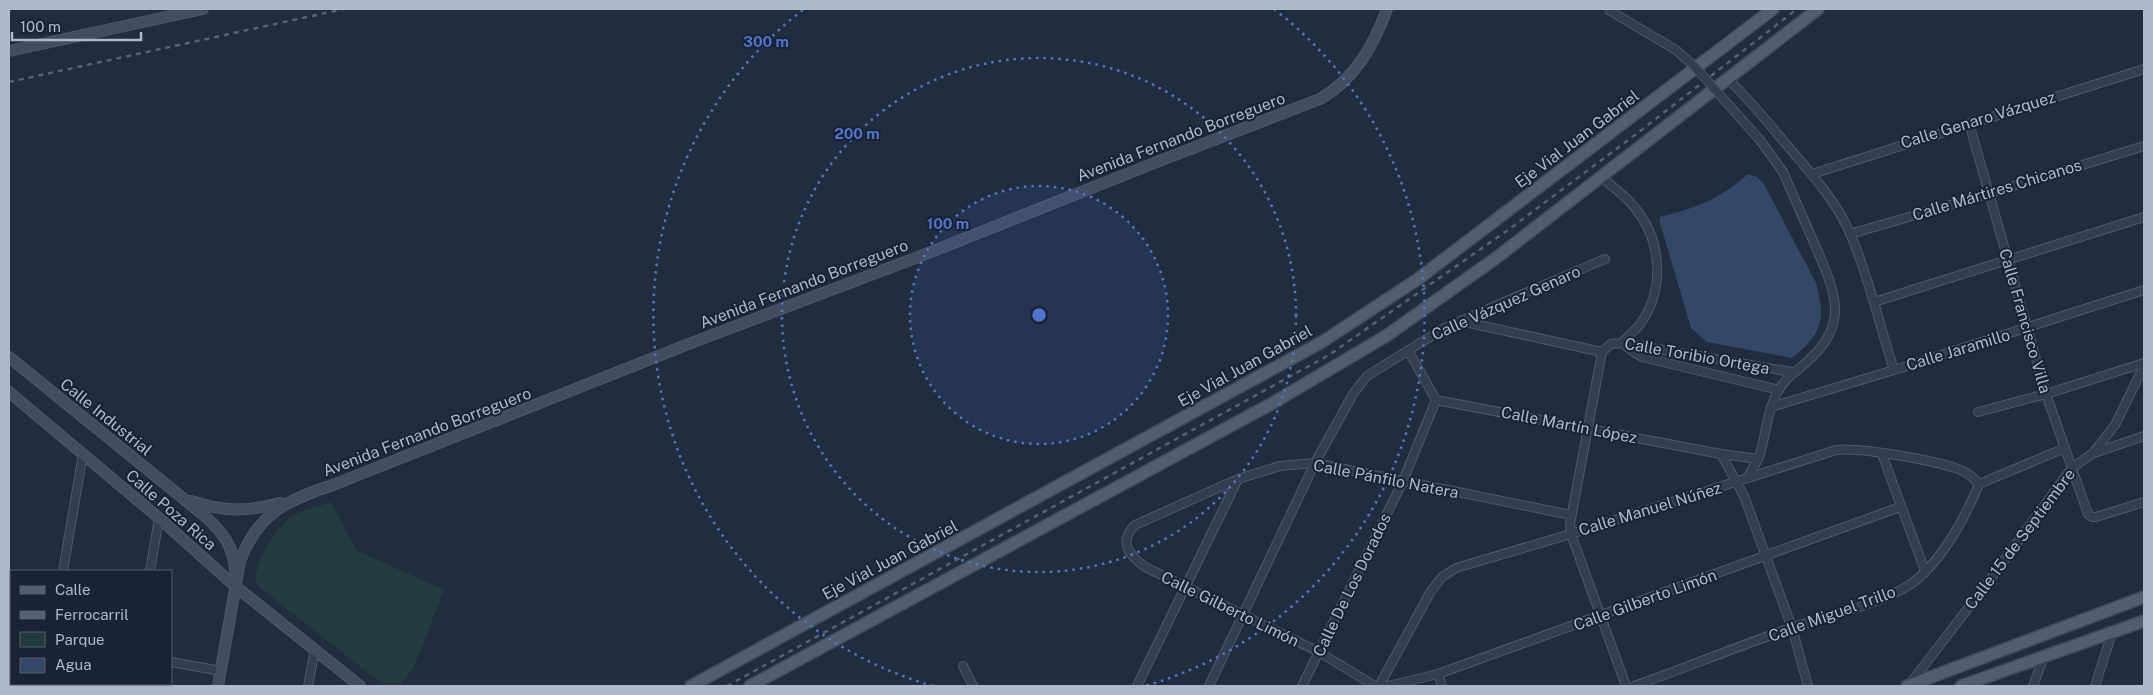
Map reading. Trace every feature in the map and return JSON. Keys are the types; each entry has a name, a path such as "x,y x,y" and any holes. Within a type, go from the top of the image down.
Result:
{"main road":[{"path":"9,51 202,9"},
{"name":"Avenida Fernando Borreguero","path":"235,586 240,561 247,541 269,514 295,498 333,486 686,345 1320,99 1336,90 1353,73 1368,50 1387,9"},
{"name":"Eje Vial Juan Gabriel","path":"691,686 1322,342 1418,279 1773,9"},
{"path":"750,686 1334,368 1434,303 1601,178 1818,9"},
{"path":"1806,18 1823,9"},
{"name":"Calle Industrial","path":"9,357 185,498"},
{"name":"Calle Poza Rica","path":"9,392 159,518 235,586 360,686"},
{"path":"185,498 209,507 245,510 262,508 295,498"},
{"path":"185,498 217,527 226,538 234,560 235,586 218,686"},
{"path":"1907,686 2144,597"},
{"path":"1967,685 2144,621"}],"street":[{"path":"1607,9 1676,50 1694,66 1760,140 1783,172 1818,252 1836,300 1836,314 1825,345 1808,361 1792,372 1779,390 1771,407 1758,459 1748,478"},
{"name":"Calle Genaro Vázquez","path":"1812,174 2144,69"},
{"path":"1728,79 1748,98 1831,199 1850,234 1874,302 1894,370"},
{"name":"Calle Francisco Villa","path":"1969,123 2046,394 2090,517 2096,518 2144,502"},
{"name":"Calle Mártires Chicanos","path":"1850,234 2144,146"},
{"path":"1601,178 1627,198 1637,210 1656,246 1658,265 1648,310 1640,324 1622,343 1642,357 1779,390"},
{"path":"1874,302 2008,262 2144,217"},
{"name":"Calle Vázquez Genaro","path":"1209,686 1245,614 1315,463 1360,384 1367,376 1440,330 1606,259"},
{"name":"Calle Jaramillo","path":"1771,407 2028,328 2144,290"},
{"name":"Calle Toribio Ortega","path":"1460,321 1602,352 1611,344 1622,343 1792,372"},
{"path":"1408,350 1436,400"},
{"path":"1602,352 1570,515 1571,534 1626,686"},
{"path":"1978,412 2144,365"},
{"name":"Calle 15 de Septiembre","path":"1907,686 1989,581 2072,469 2093,453 2115,425 2144,365"},
{"name":"Calle Martín López","path":"1436,400 1721,454 1758,459"},
{"name":"Calle De Los Dorados","path":"1302,686 1403,481 1436,400"},
{"path":"2093,453 2144,436"},
{"path":"1979,484 2065,448"},
{"name":"Calle Manuel Núñez","path":"1379,686 1431,591 1442,577 1456,568 1571,534 1836,450 1848,449 1952,467 1965,472 1979,484"},
{"path":"62,570 83,454"},
{"path":"1721,454 1738,482 1766,555 1792,628 1808,686"},
{"path":"1882,454 1925,572"},
{"name":"Calle Pánfilo Natera","path":"1126,536 1135,525 1238,478 1280,466 1315,463 1570,515"},
{"path":"1137,686 1238,478"},
{"name":"Calle Miguel Trillo","path":"1634,686 1889,594 1915,581 1925,572 1960,526 1979,484"},
{"name":"Calle Gilberto Limón","path":"1388,686 1438,674 1601,617 1900,507"},
{"path":"150,570 159,518"},
{"name":"Calle Gilberto Limón","path":"1126,536 1126,544 1136,560 1145,567 1186,588 1245,614 1319,652 1375,686"},
{"path":"2095,686 2112,633"},
{"path":"308,686 315,649"},
{"path":"2034,686 2044,656"},
{"path":"172,662 221,671"},
{"path":"963,666 973,686"},
{"path":"1438,674 1442,686"}],"green space":[{"path":"331,502 356,550 444,590 413,669 399,686 385,686 259,587 255,580 268,544 280,527 298,513"}],"water":[{"path":"1748,174 1757,177 1764,184 1816,283 1821,307 1819,325 1810,341 1792,358 1707,342 1691,328 1660,223 1660,217 1707,202 1728,190"}],"railway":[{"path":"9,82 344,9"},
{"path":"727,686 1329,355 1508,230 1635,135 1797,9"}]}
